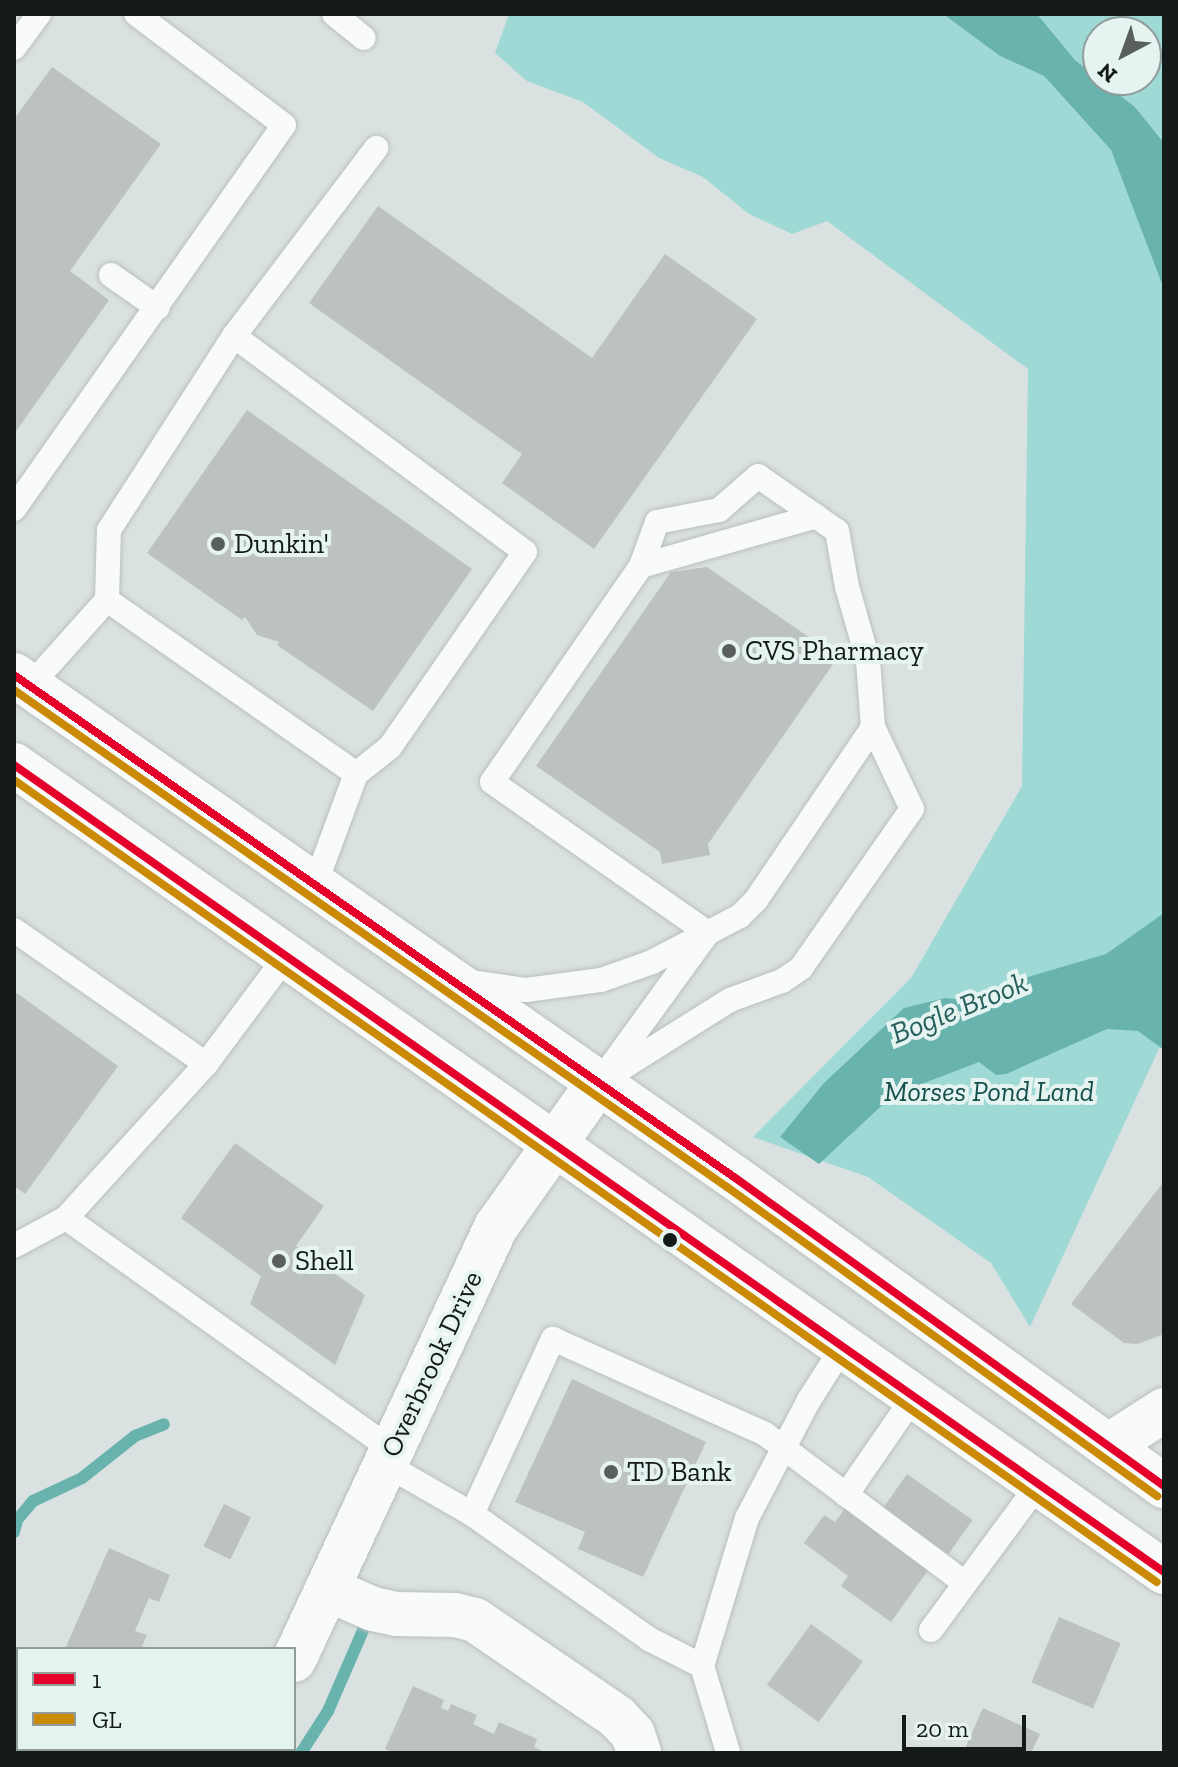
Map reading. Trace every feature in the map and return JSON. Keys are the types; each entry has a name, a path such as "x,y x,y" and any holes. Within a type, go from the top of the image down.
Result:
{"main road":[{"path":"22,681 598,1083 1164,1486"},
{"path":"14,765 1164,1572"},
{"name":"Overbrook Drive","path":"296,1656 496,1227 598,1083"},
{"path":"1108,1446 1164,1410"},
{"path":"327,1589 373,1609 396,1614 455,1615 475,1620 617,1717 633,1734 639,1753"}],"lane":[{"path":"14,48 39,14"},
{"path":"14,509 284,125 136,14"},
{"path":"334,14 364,38"},
{"path":"22,681 107,600 109,530 234,336 376,148"},
{"path":"111,275 158,308"},
{"path":"234,336 525,552 390,747 356,774 315,885"},
{"path":"598,1083 730,1000 793,976 912,809 873,727 868,660 847,587 837,531 758,476 719,510 657,522 641,566 492,782 708,933"},
{"path":"641,566 816,516"},
{"path":"107,600 356,774"},
{"path":"440,973 499,988 526,990 578,985 637,969 740,916 756,900 873,727"},
{"path":"14,930 206,1064"},
{"path":"598,1083 708,933"},
{"path":"14,1246 66,1218 206,1064 285,958"},
{"path":"66,1218 388,1457 649,1639 702,1666"},
{"path":"472,1514 553,1339 749,1425 785,1447 965,1583"},
{"path":"728,1752 702,1666 740,1535 785,1447 842,1348"},
{"path":"846,1495 913,1398"},
{"path":"931,1630 1038,1485"}],"green space":[{"name":"Morses Pond Land","path":"509,14 943,14 1000,56 1044,76 1111,150 1141,222 1164,289 1164,1038 1030,1327 991,1263 868,1177 753,1137 911,978 1022,786 1028,369 827,221 792,234 749,214 703,177 659,158 583,102 527,81 495,53"},
{"path":"1037,14 1164,14 1164,143 1135,107 1121,96 1162,96 1162,16 1082,16 1082,65"}],"water":[{"path":"943,14 1037,14 1082,65 1082,96 1121,96 1135,107 1164,143 1164,289 1111,150 1044,76 1000,56"},
{"path":"1164,913 1164,1050 1138,1031 1107,1029 1006,1074 996,1075 979,1062 893,1095 819,1164 780,1137 824,1083 904,1008 945,998 973,1001 1021,979 1106,954"}],"building":[{"path":"52,67 161,144 70,271 109,300 14,434 14,119"},
{"path":"378,206 592,358 665,254 757,319 594,549 502,483 522,454 309,303"},
{"path":"247,410 472,569 373,711 277,645 279,642 257,635 245,617 242,620 147,553"},
{"name":"CVS Pharmacy","path":"707,567 838,657 708,844 710,855 662,864 660,852 536,766 671,572"},
{"path":"14,991 118,1066 25,1194 14,1186"},
{"name":"Shell","path":"235,1143 324,1206 296,1246 365,1295 335,1365 250,1304 261,1276 181,1218"},
{"path":"1164,1181 1164,1338 1162,1335 1137,1344 1124,1343 1071,1304"},
{"name":"TD Bank","path":"572,1379 706,1442 643,1577 578,1549 585,1532 515,1502"},
{"path":"907,1474 973,1520 948,1554 883,1508"},
{"path":"224,1504 251,1517 230,1559 203,1546"},
{"path":"845,1508 929,1569 891,1622 841,1586 848,1576 804,1543 824,1515 835,1522"},
{"path":"109,1548 170,1575 159,1602 149,1598 135,1631 147,1635 142,1647 66,1647"},
{"path":"1059,1617 1121,1643 1093,1709 1031,1682"},
{"path":"811,1624 863,1662 819,1722 767,1685"},
{"path":"413,1686 444,1700 441,1708 448,1711 451,1704 477,1715 473,1724 494,1734 499,1722 537,1739 534,1747 547,1753 395,1753 385,1749"},
{"path":"983,1708 1040,1734 1031,1753 963,1753"}],"waterway":[{"name":"Bogle Brook","path":"14,1532 17,1520 33,1501 82,1478 135,1436 164,1424"},
{"path":"301,1753 328,1711 365,1626"}],"transit line":[{"name":"1","path":"14,675 734,1177 1164,1486"},
{"name":"GL","path":"14,690 727,1187 1157,1496"},
{"name":"1","path":"14,765 1164,1572"},
{"name":"GL","path":"14,780 1157,1582"}],"place":[{"name":"Dunkin'","path":"218,544"},
{"name":"CVS Pharmacy","path":"729,651"},
{"name":"Shell","path":"279,1261"},
{"name":"TD Bank","path":"611,1472"}]}
